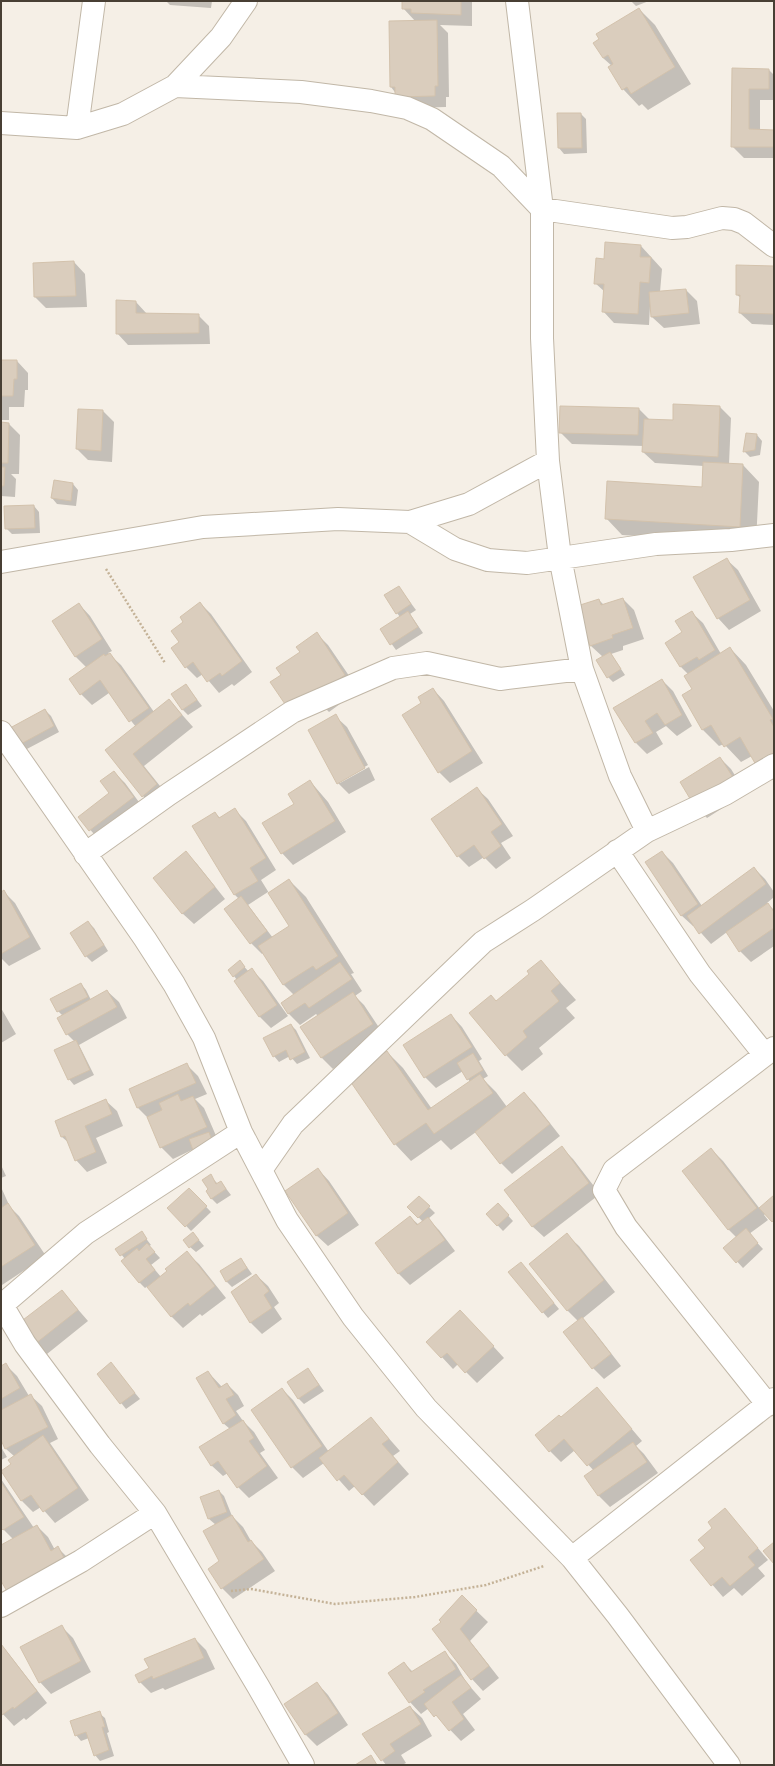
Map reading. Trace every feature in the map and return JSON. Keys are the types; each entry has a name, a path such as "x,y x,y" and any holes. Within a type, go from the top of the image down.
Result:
{"street":[{"path":"77,128 94,1"},
{"path":"1,123 77,128 123,114 175,86 221,37 246,1"},
{"path":"517,1 542,209 542,338 548,461 560,557 582,669 620,776 647,831"},
{"path":"175,86 301,92 371,101 407,108 432,119 501,166 542,209 672,228 687,227 722,218 734,219 744,222 774,246"},
{"path":"1,562 203,527 338,519 410,522 469,504 548,461"},
{"path":"410,522 455,549 488,560 527,563 656,544 731,540 774,535"},
{"path":"85,854 169,794 292,712 393,668 427,663 500,679 582,669"},
{"path":"1,732 145,939 178,991 204,1038 240,1132 287,1220 353,1317 421,1402 572,1558 618,1616 729,1765"},
{"path":"261,1170 293,1124 483,942 533,910 647,831 725,794 774,765"},
{"path":"572,1558 771,1402 626,1227 604,1190 614,1170 769,1051 700,974 617,851"},
{"path":"240,1132 86,1234 2,1306 25,1344 100,1445 154,1513 258,1686 303,1765"},
{"path":"1,1606 82,1561 154,1513"}],"path":[{"path":"92,547 165,663"},
{"path":"203,1594 251,1589 335,1604 415,1598 486,1585 572,1558"}],"building":[{"path":"402,1 461,1 461,15 411,13 411,9 402,9"},
{"path":"639,8 675,67 631,94 627,87 622,90 608,67 613,64 608,55 603,58 593,43 599,39 596,34"},
{"path":"437,20 438,86 435,86 435,96 395,97 395,87 390,87 389,21"},
{"path":"732,68 769,69 769,89 749,89 749,129 774,130 774,147 731,147"},
{"path":"557,113 581,113 582,148 558,148"},
{"path":"605,242 641,245 640,257 651,257 649,283 640,282 638,314 602,312 604,284 594,284 596,258 604,259"},
{"path":"74,261 76,296 34,297 33,263"},
{"path":"736,265 774,266 774,314 739,313 740,295 736,295"},
{"path":"686,289 689,313 651,317 649,292"},
{"path":"116,300 136,301 136,313 199,314 199,333 116,334"},
{"path":"1,360 17,360 17,379 14,379 13,396 1,396"},
{"path":"673,404 720,406 718,457 642,452 644,419 673,420"},
{"path":"560,406 639,408 638,435 559,433"},
{"path":"78,409 103,410 101,451 76,449"},
{"path":"1,422 9,423 8,463 1,463"},
{"path":"746,433 757,434 755,450 743,452"},
{"path":"703,462 743,464 740,527 605,519 607,481 702,487"},
{"path":"1,467 5,467 4,486 1,486"},
{"path":"54,480 73,483 71,501 51,498"},
{"path":"34,505 35,528 5,529 4,506"},
{"path":"727,558 750,600 717,619 693,577"},
{"path":"399,586 411,604 396,614 384,595"},
{"path":"623,598 633,628 612,635 613,638 590,646 577,606 599,599 601,605"},
{"path":"200,602 242,661 222,676 220,673 207,682 193,662 185,668 171,648 179,642 171,631 183,622 180,617"},
{"path":"79,603 102,639 75,657 52,621"},
{"path":"408,611 418,627 390,645 380,629"},
{"path":"692,611 715,650 699,660 697,657 680,667 665,643 682,632 675,621"},
{"path":"317,632 345,675 330,685 317,701 311,692 287,707 270,682 281,675 276,668 300,652 296,647"},
{"path":"730,647 773,719 770,720 774,727 774,754 756,765 740,737 724,747 711,725 702,730 682,695 692,689 684,676"},
{"path":"610,652 621,669 607,678 596,660"},
{"path":"110,653 149,708 129,722 100,680 80,695 69,679 104,654 105,656"},
{"path":"662,679 682,715 665,725 657,713 645,721 653,733 635,743 613,708"},
{"path":"186,684 197,700 182,710 171,694"},
{"path":"433,688 472,751 438,773 402,715 421,703 418,697"},
{"path":"169,699 182,715 133,754 157,784 142,797 105,750"},
{"path":"45,709 54,726 19,745 10,728"},
{"path":"336,714 365,768 337,784 308,730"},
{"path":"720,757 736,782 695,807 680,782"},
{"path":"114,771 134,797 89,831 78,817 109,793 100,781"},
{"path":"310,780 335,821 281,854 262,823 294,804 288,794"},
{"path":"477,787 502,824 491,832 501,846 484,859 474,845 457,857 431,819"},
{"path":"235,808 266,858 250,868 258,881 234,895 192,826 215,812 219,818"},
{"path":"186,851 215,887 182,914 153,878"},
{"path":"662,851 698,904 681,916 645,862"},
{"path":"754,867 766,884 699,934 687,916"},
{"path":"289,879 338,956 316,970 313,966 283,985 258,946 289,926 268,893"},
{"path":"4,890 30,937 1,954 1,892"},
{"path":"241,896 267,931 250,944 224,909"},
{"path":"768,903 774,912 774,928 739,952 726,932"},
{"path":"88,921 104,945 85,957 70,933"},
{"path":"240,960 245,967 233,977 228,970"},
{"path":"541,960 560,983 551,991 559,1001 523,1031 527,1037 505,1056 469,1013 491,995 496,1001 529,974 527,971"},
{"path":"340,962 352,979 309,1008 305,1003 288,1014 281,1003"},
{"path":"252,968 277,1005 259,1017 234,981"},
{"path":"81,983 88,997 57,1012 50,999"},
{"path":"107,990 117,1007 66,1035 57,1018"},
{"path":"353,992 373,1024 321,1058 300,1027"},
{"path":"451,1014 472,1047 424,1078 403,1045"},
{"path":"291,1024 305,1052 290,1060 286,1050 273,1057 263,1038"},
{"path":"76,1040 90,1070 68,1080 54,1050"},
{"path":"387,1051 428,1110 480,1074 493,1093 434,1134 426,1123 394,1145 348,1078"},
{"path":"473,1053 483,1070 467,1080 457,1063"},
{"path":"187,1063 196,1083 137,1108 129,1089"},
{"path":"524,1092 550,1124 500,1164 475,1132"},
{"path":"178,1094 181,1101 193,1096 207,1127 160,1148 147,1117 162,1110 159,1103"},
{"path":"106,1099 112,1114 85,1126 96,1152 75,1161 65,1136 61,1137 55,1121"},
{"path":"209,1132 214,1146 194,1153 189,1139"},
{"path":"562,1146 589,1183 532,1227 504,1190"},
{"path":"711,1148 757,1208 728,1230 682,1171"},
{"path":"318,1168 348,1213 316,1236 285,1191"},
{"path":"211,1174 216,1184 221,1181 226,1189 211,1199 206,1191 208,1189 202,1180"},
{"path":"189,1188 207,1206 185,1227 167,1208"},
{"path":"774,1195 774,1220 772,1222 759,1208"},
{"path":"419,1196 430,1206 418,1218 407,1207"},
{"path":"8,1203 35,1245 1,1267 1,1208"},
{"path":"498,1203 509,1215 497,1226 486,1214"},
{"path":"410,1216 417,1225 428,1217 445,1240 398,1274 375,1243"},
{"path":"746,1228 758,1243 736,1263 723,1248"},
{"path":"142,1231 147,1239 120,1256 115,1249"},
{"path":"193,1232 199,1240 189,1248 183,1240"},
{"path":"567,1233 604,1280 567,1311 529,1264"},
{"path":"147,1243 155,1252 146,1259 155,1270 139,1283 121,1261 137,1248 139,1251"},
{"path":"187,1251 215,1286 190,1306 188,1303 171,1317 147,1287 167,1271 165,1269"},
{"path":"241,1258 247,1268 226,1282 220,1271"},
{"path":"521,1262 554,1303 542,1313 508,1272"},
{"path":"256,1274 269,1291 264,1295 272,1308 250,1323 231,1292"},
{"path":"62,1290 78,1310 35,1344 19,1323"},
{"path":"460,1310 494,1346 465,1373 447,1353 441,1358 426,1342"},
{"path":"582,1317 611,1354 592,1369 563,1332"},
{"path":"111,1362 135,1393 120,1404 97,1374"},
{"path":"6,1363 20,1388 1,1399 1,1366"},
{"path":"308,1368 319,1385 298,1399 287,1382"},
{"path":"208,1371 219,1388 227,1383 234,1395 226,1399 236,1415 223,1424 196,1378"},
{"path":"597,1387 632,1429 587,1466 564,1439 549,1452 535,1435 559,1415 561,1417"},
{"path":"282,1388 322,1446 291,1468 251,1410"},
{"path":"31,1394 48,1427 5,1449 1,1440 1,1410"},
{"path":"371,1417 389,1439 382,1444 398,1462 362,1495 344,1475 337,1481 319,1458"},
{"path":"243,1420 254,1438 249,1441 267,1466 237,1488 218,1461 211,1466 199,1447"},
{"path":"43,1435 78,1488 43,1512 31,1495 21,1501 1,1471 11,1464 8,1460"},
{"path":"633,1442 647,1462 598,1496 584,1476"},
{"path":"1,1482 24,1517 3,1530 1,1528"},
{"path":"219,1490 227,1512 208,1519 200,1497"},
{"path":"725,1508 758,1548 748,1557 755,1565 730,1586 722,1577 711,1586 690,1560 705,1548 698,1540 712,1528 708,1522"},
{"path":"232,1515 248,1542 251,1540 264,1559 221,1589 208,1569 219,1561 203,1531"},
{"path":"37,1525 51,1551 58,1546 64,1558 8,1593 1,1581 1,1545"},
{"path":"774,1542 774,1564 763,1551"},
{"path":"462,1595 477,1610 460,1629 489,1666 471,1680 432,1629 441,1622 439,1620"},
{"path":"62,1625 81,1661 39,1683 20,1647"},
{"path":"195,1638 204,1658 153,1679 152,1676 139,1683 135,1675 149,1668 144,1659"},
{"path":"1,1644 37,1691 14,1709 13,1707 2,1715 1,1714"},
{"path":"445,1651 456,1669 423,1690 425,1692 409,1703 388,1673 404,1662 411,1672"},
{"path":"461,1675 471,1688 452,1702 464,1719 449,1731 436,1715 434,1717 424,1704"},
{"path":"317,1682 338,1713 305,1735 284,1704"},
{"path":"410,1706 421,1724 390,1744 395,1751 381,1761 362,1734"},
{"path":"100,1711 105,1727 102,1727 109,1750 94,1756 86,1732 75,1736 70,1721"},
{"path":"371,1755 377,1765 355,1765"}]}
